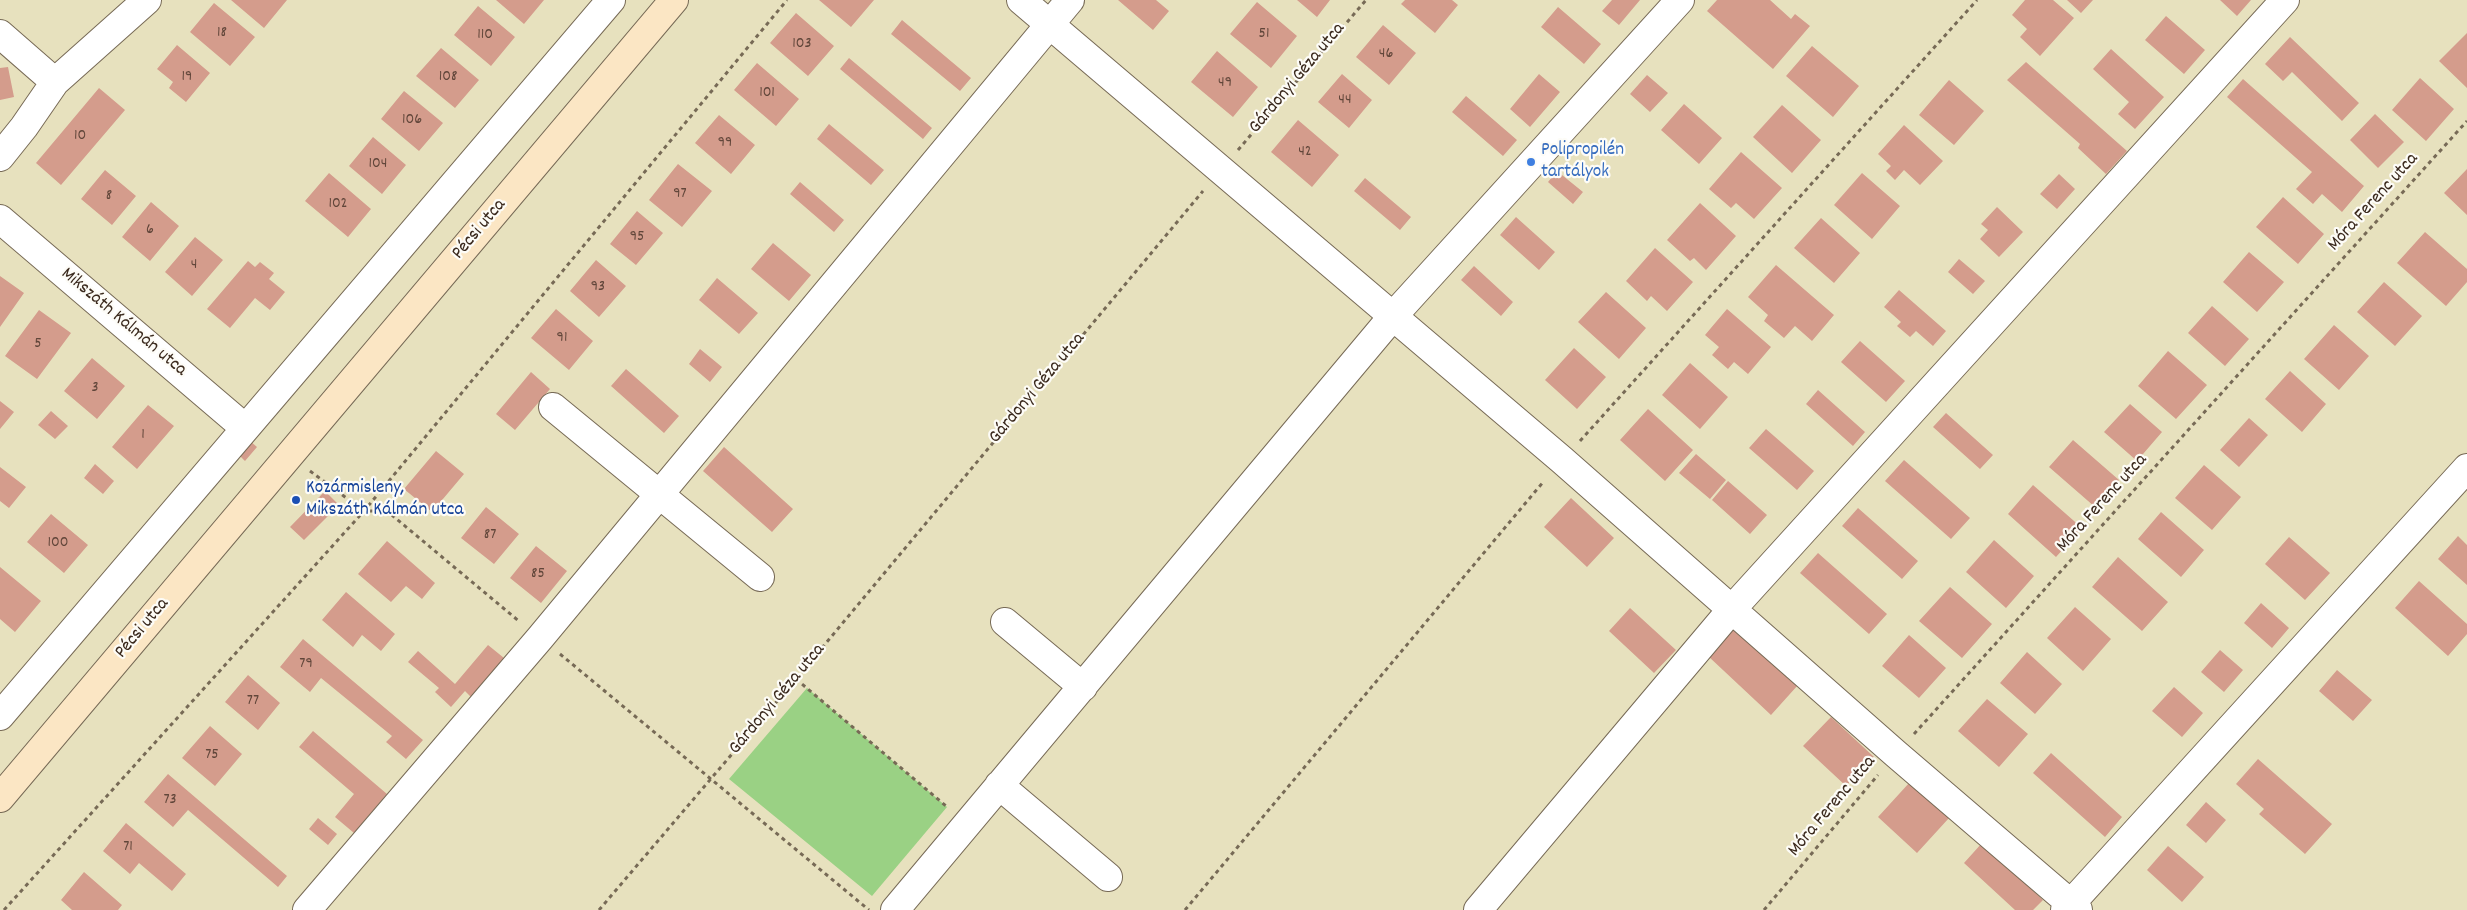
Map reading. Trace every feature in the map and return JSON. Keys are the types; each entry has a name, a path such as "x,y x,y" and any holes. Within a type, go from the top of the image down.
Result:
{"main road":[{"name":"Pécsi utca","path":"0,798 674,0"}],"street":[{"path":"0,157 24,128 55,82 147,0"},
{"path":"0,716 611,0"},
{"path":"1021,0 1393,316 1732,609 2071,908 2467,468"},
{"path":"307,910 540,638 1070,0"},
{"path":"895,910 1393,316 1680,0"},
{"path":"1478,910 1732,609 2285,0"},
{"path":"0,34 55,82"},
{"name":"Mikszáth Kálmán utca","path":"0,218 245,428"},
{"path":"553,407 760,577"},
{"path":"1006,622 1083,687"},
{"path":"1000,785 1108,877"}],"path":[{"path":"4,910 364,511 787,0"},
{"name":"Gárdonyi Géza utca","path":"599,910 796,679 1221,169 1366,0"},
{"name":"Móra Ferenc utca","path":"1764,910 1896,754 2467,122"},
{"path":"286,459 317,475 364,511 387,511 868,910"},
{"path":"796,679 967,823"}],"green space":[{"path":"807,688 947,807 872,896 729,779"}],"building":[{"path":"231,0 287,0 264,28"},
{"path":"496,0 544,0 524,24"},
{"path":"819,0 874,0 851,27"},
{"path":"1118,0 1156,0 1169,11 1153,30"},
{"path":"1297,0 1330,0 1317,17"},
{"path":"1405,0 1452,0 1458,5 1435,33 1401,4"},
{"path":"1612,0 1640,0 1619,25 1602,11"},
{"path":"1717,0 1770,0 1791,19 1795,14 1810,26 1773,69 1707,11"},
{"path":"2025,0 2053,0 2074,18 2040,56 2020,37 2027,29 2012,15"},
{"path":"2067,0 2093,0 2081,13"},
{"path":"2220,0 2251,0 2237,16"},
{"path":"1257,2 1297,36 1271,68 1230,34"},
{"path":"214,3 255,37 230,66 190,32"},
{"path":"478,6 515,37 491,66 454,35"},
{"path":"1558,7 1601,44 1584,64 1541,27"},
{"path":"796,13 834,46 808,76 770,43"},
{"path":"2166,16 2205,50 2184,74 2145,40"},
{"path":"902,20 971,78 960,91 891,34"},
{"path":"1383,25 1416,53 1389,85 1356,57"},
{"path":"2467,33 2467,88 2439,61"},
{"path":"2290,37 2359,103 2342,121 2292,72 2283,81 2265,64"},
{"path":"177,45 210,73 186,102 169,88 173,82 157,69"},
{"path":"1812,46 1859,86 1833,117 1786,76"},
{"path":"441,48 479,80 455,108 416,76"},
{"path":"2111,49 2164,97 2135,129 2118,114 2129,102 2093,69"},
{"path":"1217,51 1258,87 1233,117 1191,82"},
{"path":"849,58 932,128 923,139 840,69"},
{"path":"2026,62 2127,151 2106,174 2078,148 2080,144 2007,80"},
{"path":"757,63 799,99 776,126 734,90"},
{"path":"8,67 14,97 0,100 0,68"},
{"path":"1342,74 1372,100 1349,128 1318,102"},
{"path":"1539,74 1560,92 1530,127 1510,109"},
{"path":"1647,75 1668,93 1650,112 1630,94"},
{"path":"2420,78 2454,109 2426,141 2392,110"},
{"path":"2243,79 2364,186 2342,212 2322,194 2313,204 2296,189 2312,172 2227,97"},
{"path":"1949,80 1984,111 1954,145 1919,115"},
{"path":"99,88 125,110 61,185 36,163"},
{"path":"404,91 443,123 419,151 381,119"},
{"path":"1466,96 1517,140 1503,156 1452,112"},
{"path":"1684,104 1722,138 1699,164 1661,130"},
{"path":"1782,105 1821,140 1792,173 1753,137"},
{"path":"2375,114 2404,142 2378,168 2350,140"},
{"path":"719,115 755,145 731,174 695,143"},
{"path":"1298,120 1339,155 1312,187 1271,152"},
{"path":"829,124 884,170 871,185 817,139"},
{"path":"1904,125 1943,161 1920,185 1904,170 1895,180 1886,171 1891,166 1878,154"},
{"path":"373,137 406,165 382,194 349,166"},
{"path":"1741,152 1782,188 1754,219 1736,203 1731,208 1709,189"},
{"path":"678,164 712,191 682,227 649,200"},
{"path":"2467,169 2467,215 2444,193"},
{"path":"105,170 136,196 112,225 81,199"},
{"path":"1557,171 1583,192 1573,204 1548,182"},
{"path":"329,173 371,209 348,237 305,201"},
{"path":"1862,173 1900,206 1872,239 1834,205"},
{"path":"2059,174 2075,189 2057,209 2040,194"},
{"path":"1365,178 1411,217 1400,230 1354,191"},
{"path":"800,182 844,220 834,232 790,194"},
{"path":"2283,197 2324,234 2298,264 2256,227"},
{"path":"151,202 179,226 150,261 122,237"},
{"path":"1700,203 1736,236 1706,270 1694,258 1690,261 1667,240"},
{"path":"1997,207 2023,232 1999,257 1980,239 1988,230 1981,224"},
{"path":"637,211 663,233 636,265 610,244"},
{"path":"1516,217 1555,252 1539,270 1500,235"},
{"path":"1821,218 1860,253 1834,283 1794,248"},
{"path":"2425,232 2467,269 2467,282 2446,306 2397,263"},
{"path":"195,237 223,260 192,296 165,272"},
{"path":"773,243 811,275 789,301 751,269"},
{"path":"1655,248 1693,282 1667,311 1651,296 1647,301 1626,281"},
{"path":"2249,252 2284,282 2257,312 2223,282"},
{"path":"1959,259 1985,281 1973,294 1948,272"},
{"path":"596,260 626,286 599,317 570,291"},
{"path":"248,261 255,267 260,262 274,273 269,279 285,292 270,310 255,298 230,328 207,309"},
{"path":"1776,265 1834,315 1812,341 1795,326 1784,338 1764,321 1768,315 1748,297"},
{"path":"1474,266 1513,302 1501,316 1461,280"},
{"path":"0,276 24,293 0,327"},
{"path":"717,278 758,313 739,334 699,300"},
{"path":"2384,282 2422,316 2395,346 2357,312"},
{"path":"1899,290 1946,331 1933,346 1916,331 1910,337 1897,326 1901,322 1884,307"},
{"path":"1606,292 1646,328 1619,359 1578,322"},
{"path":"2212,306 2249,339 2225,366 2188,333"},
{"path":"556,309 593,341 569,370 531,338"},
{"path":"1727,309 1771,347 1748,374 1734,362 1728,369 1712,355 1719,347 1705,335"},
{"path":"39,310 71,333 37,379 5,356"},
{"path":"2334,325 2369,356 2339,390 2304,359"},
{"path":"1860,341 1905,381 1886,402 1841,362"},
{"path":"1574,348 1606,377 1577,409 1545,380"},
{"path":"700,349 722,367 710,382 689,364"},
{"path":"2168,351 2207,385 2176,419 2138,386"},
{"path":"92,358 125,386 97,419 64,391"},
{"path":"1690,363 1728,397 1700,429 1662,395"},
{"path":"626,369 679,416 664,433 611,386"},
{"path":"2290,371 2326,404 2302,432 2265,399"},
{"path":"531,372 550,389 515,430 496,414"},
{"path":"1818,390 1865,432 1853,446 1806,404"},
{"path":"0,401 14,412 0,429"},
{"path":"2130,404 2162,432 2137,461 2104,432"},
{"path":"148,405 174,426 137,469 112,447"},
{"path":"1648,409 1693,450 1665,481 1620,440"},
{"path":"51,411 68,426 55,439 38,425"},
{"path":"1946,413 1993,455 1980,469 1933,427"},
{"path":"2249,418 2268,435 2239,467 2220,450"},
{"path":"1766,429 1814,471 1797,490 1749,448"},
{"path":"2073,440 2119,480 2095,507 2049,467"},
{"path":"250,441 257,447 245,461 238,454"},
{"path":"724,447 793,509 772,532 703,471"},
{"path":"436,451 464,474 432,512 404,489"},
{"path":"1696,454 1726,480 1710,499 1679,473"},
{"path":"1904,460 1970,518 1951,539 1885,481"},
{"path":"95,464 114,481 103,494 84,478"},
{"path":"2204,465 2241,497 2212,530 2175,498"},
{"path":"0,467 26,487 9,508 0,501"},
{"path":"1728,481 1767,515 1750,534 1712,500"},
{"path":"2033,485 2082,528 2056,557 2008,514"},
{"path":"325,491 339,505 304,540 290,527"},
{"path":"1571,498 1614,538 1587,567 1544,527"},
{"path":"486,507 519,534 494,564 461,538"},
{"path":"1858,508 1918,561 1902,579 1842,526"},
{"path":"2161,512 2204,550 2181,577 2138,539"},
{"path":"51,514 88,545 64,573 27,542"},
{"path":"2458,536 2467,545 2467,585 2438,559"},
{"path":"2289,537 2330,573 2305,600 2265,564"},
{"path":"1994,540 2034,576 2006,608 1966,572"},
{"path":"387,541 435,583 422,599 406,586 391,602 358,574"},
{"path":"536,546 567,571 541,603 510,578"},
{"path":"1818,553 1887,614 1869,634 1800,573"},
{"path":"2118,557 2168,602 2142,631 2092,587"},
{"path":"0,567 41,601 15,632 0,619"},
{"path":"2419,581 2467,624 2467,634 2448,656 2395,608"},
{"path":"1950,587 1992,624 1962,658 1919,621"},
{"path":"346,592 395,634 381,651 362,635 353,647 322,620"},
{"path":"2261,603 2289,628 2272,648 2244,623"},
{"path":"2075,607 2111,639 2083,671 2047,638"},
{"path":"1630,608 1676,650 1654,673 1609,631"},
{"path":"1735,627 1798,685 1771,715 1708,656"},
{"path":"1909,635 1946,668 1919,698 1882,666"},
{"path":"303,639 423,740 406,759 386,742 392,736 321,678 310,692 280,667"},
{"path":"488,645 504,658 471,697 465,691 451,707 435,692 439,688 408,662 418,651 455,684"},
{"path":"2220,650 2243,670 2224,692 2201,672"},
{"path":"2027,652 2062,684 2035,714 2000,683"},
{"path":"2337,670 2372,700 2353,721 2319,691"},
{"path":"248,675 280,703 258,730 225,702"},
{"path":"2174,687 2203,713 2182,737 2152,711"},
{"path":"1987,699 2028,734 1999,767 1958,731"},
{"path":"1831,717 1874,757 1846,786 1803,746"},
{"path":"210,726 242,754 215,786 182,758"},
{"path":"313,731 387,794 354,833 335,817 354,794 299,747"},
{"path":"2051,753 2122,817 2105,837 2033,773"},
{"path":"2258,759 2332,824 2305,854 2259,814 2264,809 2236,784"},
{"path":"168,774 287,876 278,887 188,810 173,827 144,802"},
{"path":"1910,782 1949,818 1917,853 1878,817"},
{"path":"2206,802 2226,820 2206,843 2186,825"},
{"path":"318,818 337,834 328,845 309,829"},
{"path":"126,823 186,874 172,891 139,863 130,874 103,851"},
{"path":"1982,843 2043,900 2033,910 2015,910 1964,863"},
{"path":"2168,846 2204,877 2182,902 2147,870"},
{"path":"84,872 122,905 118,910 72,910 61,900"}],"place":[{"name":"Polipropilén tartályok","path":"1531,162"},
{"name":"Kozármisleny, Mikszáth Kálmán utca","path":"296,500"}]}
